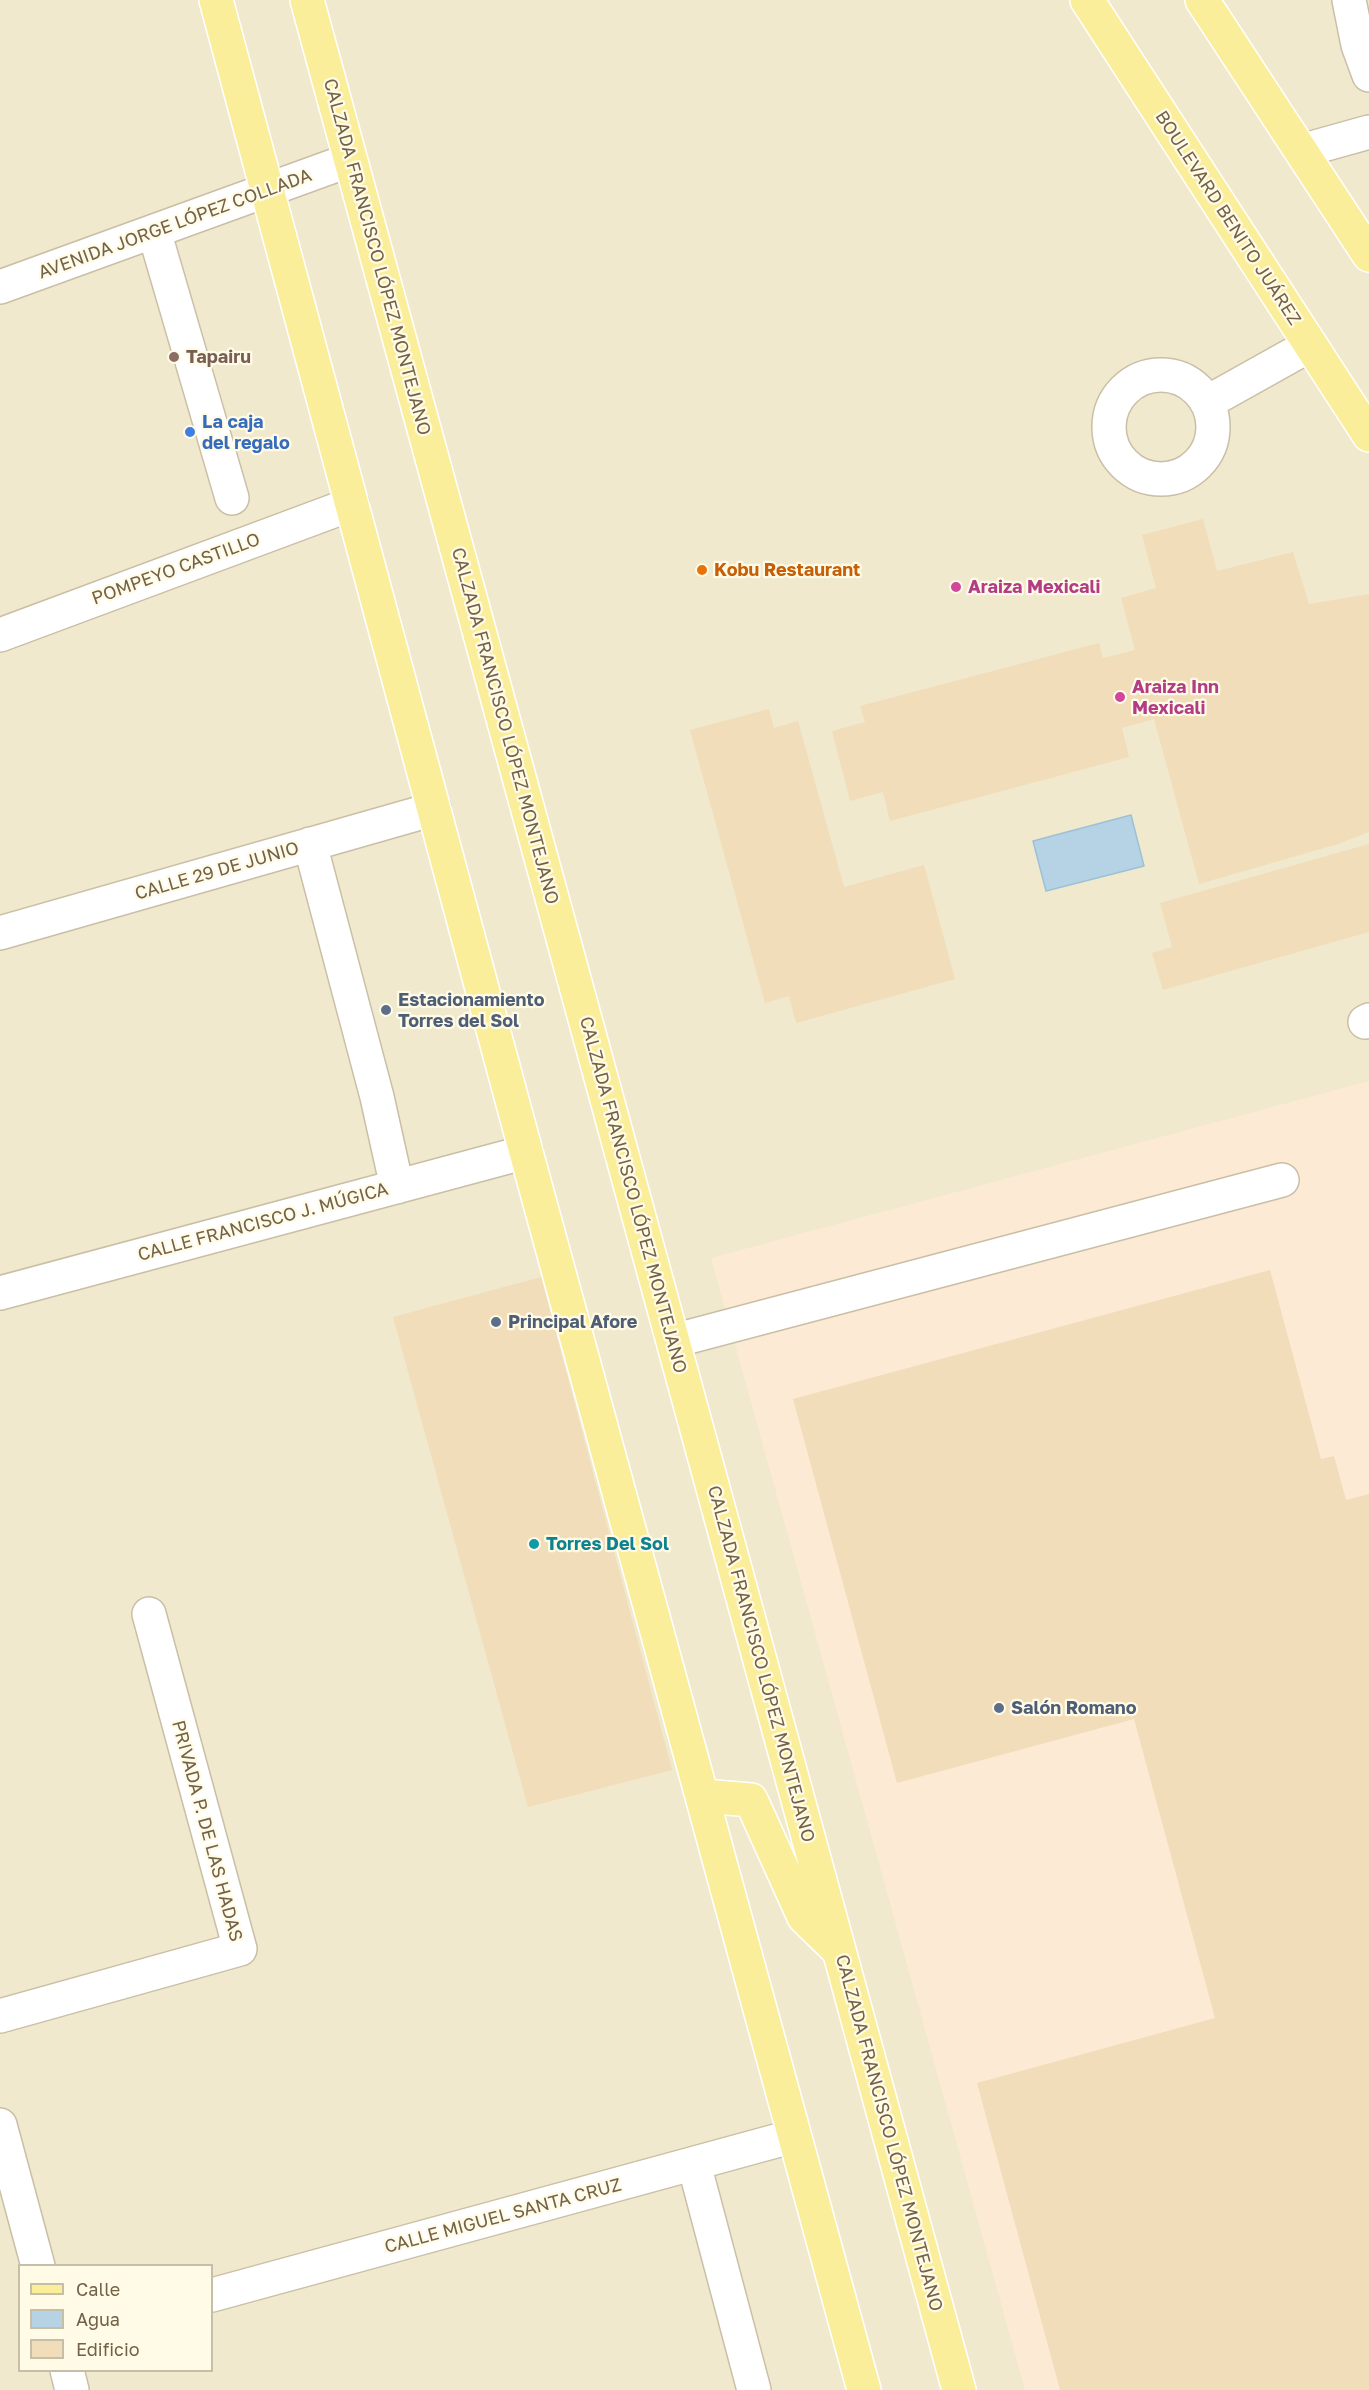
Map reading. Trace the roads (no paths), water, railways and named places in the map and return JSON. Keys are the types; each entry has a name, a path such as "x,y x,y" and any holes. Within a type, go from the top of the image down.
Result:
{"main road":[{"path":"216,0 269,190 526,1152 864,2390"},
{"name":"CALZADA FRANCISCO LÓPEZ MONTEJANO","path":"307,0 959,2390"},
{"name":"BOULEVARD BENITO JUÁREZ","path":"1088,0 1369,435"},
{"path":"1202,0 1369,255"},
{"path":"703,1796 751,1800 804,1917 840,1952"}],"street":[{"path":"1349,0 1358,45 1369,75"},
{"path":"1301,151 1369,132"},
{"name":"AVENIDA JORGE LÓPEZ COLLADA","path":"0,287 350,160"},
{"path":"154,231 232,498"},
{"path":"1208,402 1310,345"},
{"name":"POMPEYO CASTILLO","path":"0,635 352,504"},
{"name":"CALLE 29 DE JUNIO","path":"0,933 434,809"},
{"path":"310,844 377,1097 397,1187"},
{"name":"CALLE FRANCISCO J. MÚGICA","path":"0,1293 526,1152"},
{"path":"673,1341 1282,1180"},
{"name":"PRIVADA P. DE LAS HADAS","path":"0,2016 240,1949 149,1614"},
{"path":"0,2125 38,2264"},
{"name":"CALLE MIGUEL SANTA CRUZ","path":"213,2295 794,2136"},
{"path":"694,2164 754,2390"},
{"path":"68,2372 72,2390"}],"water":[{"path":"1131,815 1144,866 1046,891 1033,841"}],"place":[{"name":"Tapairu","path":"174,357"},
{"name":"La caja del regalo","path":"190,432"},
{"name":"Kobu Restaurant","path":"702,570"},
{"name":"Araiza Mexicali","path":"956,587"},
{"name":"Araiza Inn Mexicali","path":"1120,697"},
{"name":"Estacionamiento Torres del Sol","path":"386,1010"},
{"name":"Principal Afore","path":"496,1322"},
{"name":"Torres Del Sol","path":"534,1544"},
{"name":"Salón Romano","path":"999,1708"}]}
